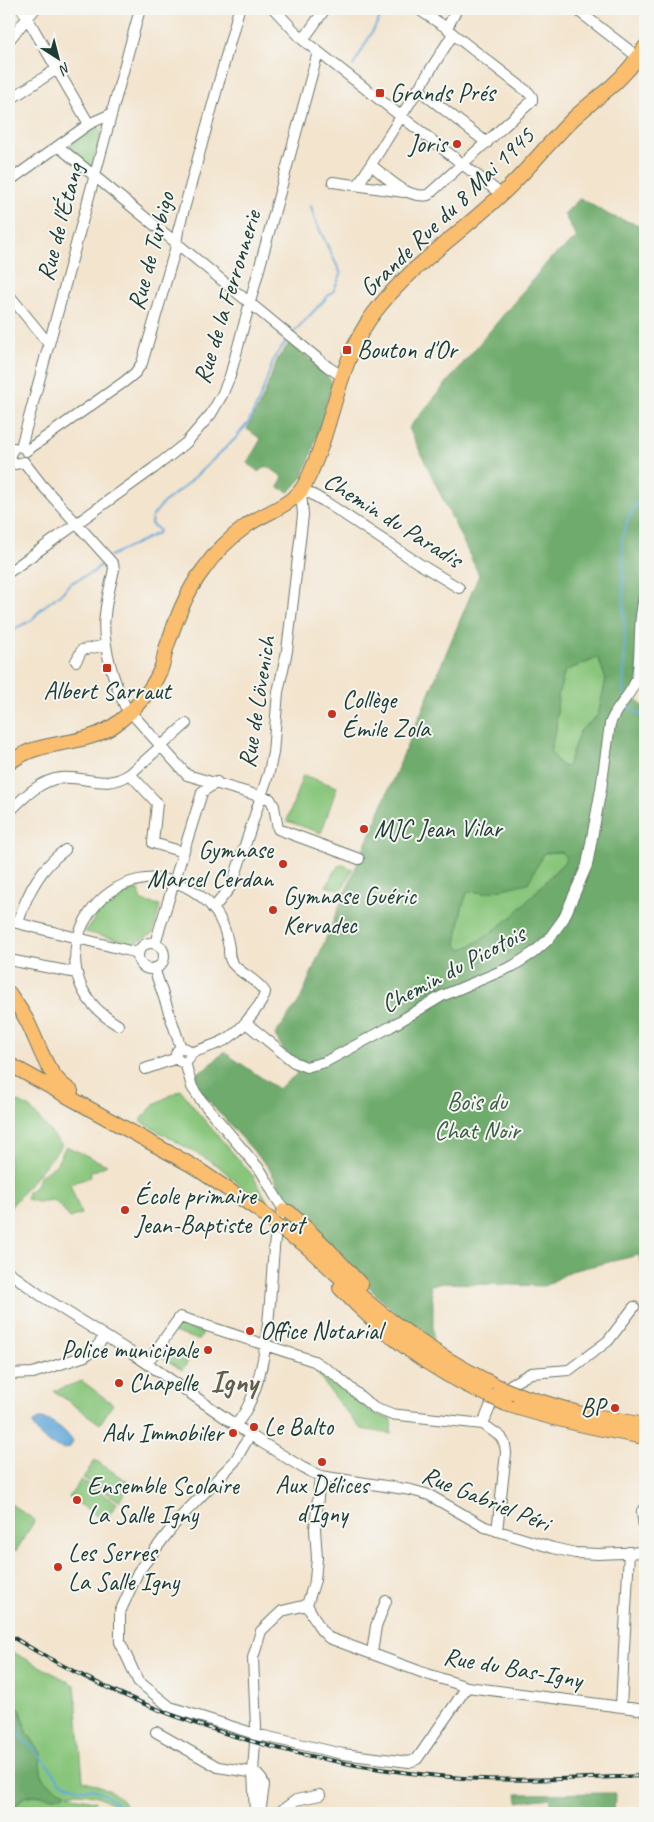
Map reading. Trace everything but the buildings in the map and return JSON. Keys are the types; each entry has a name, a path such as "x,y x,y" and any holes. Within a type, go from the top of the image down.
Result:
{"main road":[{"name":"Grande Rue du 8 Mai 1945","path":"302,490 322,444 342,376 359,335 374,313 420,264 521,176 562,130 614,84 642,52"},
{"path":"9,762 33,750 74,741 128,709 147,682 165,650 192,585 216,553 231,537 288,502 302,490"},
{"path":"9,993 27,1020 50,1072 61,1085 74,1094 78,1102"},
{"path":"9,1064 193,1166 257,1209 292,1237 360,1308 397,1342 450,1377 488,1395 645,1425"},
{"path":"278,1210 289,1212 326,1246 398,1326"},
{"path":"292,1237 296,1238 398,1326 449,1362 499,1387 511,1399 538,1415 576,1424 645,1436"}],"street":[{"path":"22,9 89,124"},
{"path":"9,40 35,9"},
{"name":"Rue de l'Étang","path":"17,447 48,343 140,9"},
{"name":"Rue de Turbigo","path":"17,447 124,382 135,373 142,363 239,9"},
{"path":"274,9 303,40 463,164 500,196"},
{"path":"303,40 325,9"},
{"path":"333,182 423,196 428,195 532,101 529,92 450,31 418,9"},
{"path":"358,185 418,89 450,31 457,9"},
{"path":"576,9 642,52"},
{"name":"Rue de la Ferronnerie","path":"9,572 186,443 207,420 222,395 230,376 318,52"},
{"path":"9,100 57,69"},
{"path":"418,89 487,143"},
{"path":"9,181 89,124 110,114"},
{"path":"59,147 328,367 342,376"},
{"path":"371,164 407,192"},
{"path":"9,295 48,343"},
{"path":"17,447 27,456 24,462 19,464 10,462 10,454 17,447"},
{"path":"24,462 41,484 108,557 114,569 104,617 106,644 120,696 128,709 202,792"},
{"name":"Chemin du Paradis","path":"302,490 328,503 460,588"},
{"name":"Rue de Lövenich","path":"213,909 232,885 269,772 273,752 278,692 288,651 303,515 302,490"},
{"name":"Chemin du Picotois","path":"246,1023 294,1062 300,1066 311,1067 350,1049 442,996 513,966 542,945 564,918 587,865 612,715 624,700 637,676 641,615 645,595"},
{"path":"76,661 82,650 106,644"},
{"path":"9,812 37,788 52,780 68,778 111,782 119,780 130,774 186,724"},
{"path":"130,774 157,803 153,843 183,852"},
{"path":"187,775 270,798 274,806 278,829 360,859"},
{"path":"155,944 202,792 217,782"},
{"path":"65,850 35,882 23,907 13,922 138,953"},
{"path":"118,1025 104,1016 92,1004 85,994 77,973 75,956 77,937 86,917 94,905 112,890 124,884 144,880 163,880 191,889 213,909 225,931 229,958 234,965 259,983 265,992 264,998 246,1023 232,1038 145,1069"},
{"path":"145,944 155,944 161,948 164,956 161,963 154,968 147,968 141,964 138,953 145,944"},
{"path":"9,960 77,973"},
{"path":"154,968 192,1087 200,1100 261,1171 269,1183 278,1210 266,1344 253,1395 246,1412 236,1425"},
{"name":"Rue Gabriel Péri","path":"9,1272 104,1337 148,1363 250,1435 303,1468 320,1476 411,1490 429,1495 477,1523 497,1531 575,1553 645,1552"},
{"path":"483,1424 492,1402 510,1385 531,1373 569,1370 608,1341 634,1307"},
{"path":"148,1363 180,1317 266,1344 322,1365 346,1383 367,1403 381,1411 390,1414 483,1424 501,1437 505,1445 506,1454 497,1531"},
{"path":"9,1374 32,1373 85,1356 96,1349 104,1337"},
{"path":"250,1435 234,1461 177,1521 138,1572 120,1612 120,1642 138,1681 170,1707 255,1734 343,1754 409,1762 417,1759 467,1687"},
{"path":"255,1813 253,1772 256,1727 253,1658 261,1632 282,1611 307,1605 315,1580 317,1558 315,1529 320,1476"},
{"path":"645,1510 642,1511 645,1537"},
{"path":"621,1708 629,1552"},
{"path":"372,1653 376,1626 386,1601"},
{"name":"Rue du Bas-Igny","path":"307,1605 324,1634 332,1640 467,1687 645,1710"},
{"path":"156,1732 218,1768 253,1772 262,1780 264,1785 260,1813"},
{"path":"278,1813 296,1800 320,1795"}],"green space":[{"path":"98,127 101,130 101,134 92,168 67,149"},
{"name":"Bois du Chat Noir","path":"580,198 611,216 645,227 645,692 643,689 633,694 645,709 645,1287 639,1255 571,1271 545,1286 445,1283 430,1285 433,1301 433,1342 424,1338 377,1296 342,1255 315,1247 284,1223 288,1216 288,1202 268,1167 199,1090 196,1073 204,1070 224,1052 278,1089 297,1074 275,1035 300,1000 479,575 409,428 550,259 577,238 564,214","holes":["598,658 606,679 598,715 580,731 567,767 560,765 550,751 556,729 558,695 565,671","561,852 567,859 512,917 479,941 462,950 456,944 462,907 468,891 485,893 528,883 544,853"]},
{"path":"290,342 326,373 332,384 310,458 302,478 289,492 278,487 283,477 267,466 259,472 247,463 261,439 247,429 263,398 278,358"},
{"path":"598,658 606,679 598,715 580,731 567,767 560,765 550,751 556,729 558,695 565,671"},
{"path":"303,775 337,787 321,833 287,821"},
{"path":"561,852 567,859 512,917 479,941 462,950 456,944 462,907 468,891 485,893 544,853"},
{"path":"343,865 353,869 341,890 326,886 338,866"},
{"path":"139,889 141,901 160,905 153,933 134,943 85,932 107,901"},
{"path":"181,1090 199,1114 253,1176 269,1204 266,1208 217,1165 140,1121 154,1104"},
{"path":"9,1098 29,1107 62,1145 9,1209"},
{"path":"66,1146 107,1165 90,1173 91,1177 70,1184 81,1214 70,1218 52,1200 37,1202 26,1199 28,1192 35,1187 40,1176 56,1165"},
{"path":"178,1325 203,1332 199,1340 173,1332"},
{"path":"169,1347 189,1360 182,1370 162,1357"},
{"path":"316,1371 336,1383 371,1412 392,1419 391,1434 361,1429 334,1397"},
{"path":"82,1381 113,1404 100,1424 54,1391"},
{"path":"95,1460 131,1484 119,1501 83,1478"},
{"path":"81,1480 117,1503 105,1521 69,1497"},
{"path":"9,1503 35,1520 16,1551 9,1547"},
{"path":"9,1650 75,1685 83,1780 107,1789 117,1796 126,1806 122,1813 119,1813 103,1798 90,1794 76,1793 68,1793 78,1798 96,1801 89,1813 26,1813 15,1810 19,1802 26,1797 35,1795 44,1797 53,1788 45,1780 41,1772 41,1753 27,1732 21,1711 9,1698"},
{"path":"9,1698 21,1711 27,1732 41,1753 40,1761 44,1778 52,1786 66,1792 60,1796 53,1797 25,1796 19,1801 15,1809 26,1813 9,1813 9,1770 11,1761 9,1752"},
{"path":"615,1793 614,1813 515,1813 515,1810 550,1807 550,1798 518,1802 517,1794"}],"water":[{"path":"38,1419 48,1420 62,1429 73,1442 70,1447 60,1448 40,1436 33,1423"}],"waterway":[{"path":"353,66 385,9"},
{"path":"292,334 334,290 341,274 315,220 311,206"},
{"path":"110,556 158,533 159,530 151,524 152,517 163,503 184,487 235,439 248,423 260,398 275,356 287,341"},
{"path":"623,697 625,644 622,538 629,516 645,495"},
{"path":"9,638 16,628 32,620 42,608 63,592 69,584 93,572 105,561"},
{"path":"626,703 645,718"},
{"path":"9,1709 17,1717 19,1732 24,1740 33,1747 61,1782 81,1789 92,1789 102,1792 122,1808 139,1813"},
{"path":"122,1808 122,1813"}],"railway":[{"path":"9,1635 61,1665 115,1691 170,1714 227,1734 343,1763 403,1772 486,1779 532,1780 645,1776"}],"place":[{"name":"Grands Prés","path":"380,93"},
{"name":"Joris","path":"457,144"},
{"name":"Bouton d'Or","path":"347,350"},
{"name":"Albert Sarraut","path":"107,668"},
{"name":"Collège Émile Zola","path":"332,714"},
{"name":"MJC Jean Vilar","path":"364,829"},
{"name":"Gymnase Marcel Cerdan","path":"283,864"},
{"name":"Gymnase Guéric Kervadec","path":"273,910"},
{"name":"École primaire Jean-Baptiste Corot","path":"125,1210"},
{"name":"Office Notarial","path":"250,1331"},
{"name":"Police municipale","path":"208,1350"},
{"name":"Chapelle","path":"119,1383"},
{"name":"BP","path":"615,1408"},
{"name":"Le Balto","path":"254,1427"},
{"name":"Adv Immobiler","path":"233,1433"},
{"name":"Aux Délices d’Igny","path":"322,1462"},
{"name":"Ensemble Scolaire La Salle Igny","path":"77,1500"},
{"name":"Les Serres La Salle Igny","path":"58,1567"}],"district":[{"name":"Igny","path":"234,1382"}]}
